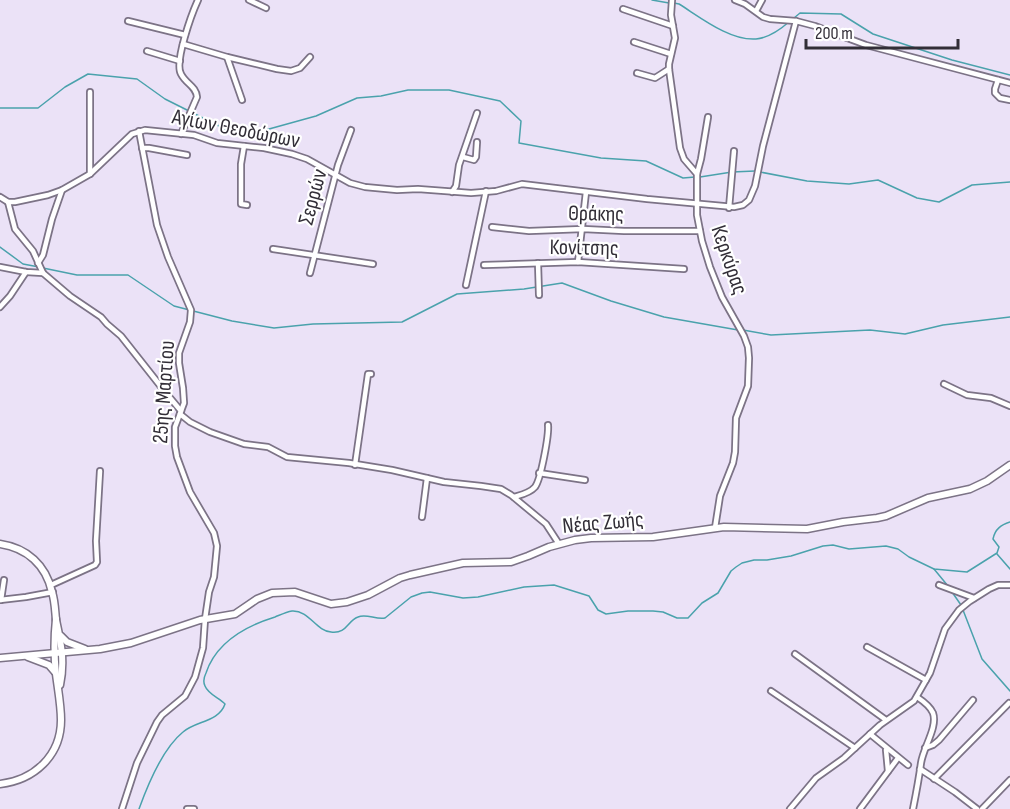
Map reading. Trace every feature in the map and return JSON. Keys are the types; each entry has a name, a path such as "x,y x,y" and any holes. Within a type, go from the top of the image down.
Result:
{"street":[{"path":"181,134 197,97 195,88 181,75 179,69 185,35 198,0"},
{"path":"249,0 266,8"},
{"path":"672,0 671,15 675,38 669,69 681,151 684,159 697,174"},
{"path":"735,0 746,4 763,17 815,26 866,45 1010,83"},
{"path":"756,11 762,0"},
{"path":"623,9 673,26"},
{"path":"128,21 185,35"},
{"path":"734,151 729,208 743,205 752,195 796,21"},
{"path":"634,42 671,54"},
{"path":"183,44 226,57 291,71 300,68 310,57"},
{"path":"147,51 180,61"},
{"path":"226,57 242,100"},
{"path":"638,73 655,78 669,69"},
{"path":"998,80 995,93 1000,98 1010,100"},
{"path":"90,92 90,174"},
{"path":"452,192 456,186 459,165 477,113"},
{"name":"Κερκύρας","path":"708,117 702,159 697,174 697,215 710,267 722,297 744,336 749,358 748,386 736,418 733,463 720,496 714,528"},
{"name":"Αγίων Θεοδώρων","path":"8,202 25,201 62,190 90,174 126,138 140,131 151,130 194,135 217,143 264,148 300,156 350,183 365,187 471,193 502,190 522,184 729,208"},
{"name":"Σερρών","path":"310,273 335,175 351,130"},
{"name":"25ης Μαρτίου","path":"122,809 137,763 157,722 185,696 195,677 203,648 209,592 214,577 216,541 207,520 190,492 177,457 174,427 181,412 184,396 179,353 190,322 191,310 159,233 140,131"},
{"path":"462,158 474,160 477,142"},
{"path":"244,146 241,204 247,205"},
{"path":"142,148 187,155"},
{"path":"234,166 242,168"},
{"path":"38,262 43,255 62,190"},
{"path":"466,285 486,191"},
{"path":"578,262 586,192"},
{"path":"0,197 8,202 15,229 29,246 43,273 70,296 101,317 121,336 190,422 244,444 268,447 287,457 392,470 444,482 494,488 507,492 546,524 559,543"},
{"name":"Θράκης","path":"492,227 529,231 583,229 700,231"},
{"path":"273,249 373,264"},
{"name":"Κονίτσης","path":"484,265 578,262 684,269"},
{"path":"538,263 539,295"},
{"path":"0,267 43,273"},
{"path":"0,307 26,272"},
{"path":"355,465 368,374 371,374"},
{"path":"944,384 967,395 991,398 1010,406"},
{"path":"514,497 535,488 548,425"},
{"name":"Νέας Ζωής","path":"0,658 108,648 143,640 205,619 235,614 257,599 272,593 295,592 331,604 347,602 368,596 410,575 463,563 511,562 559,543 591,538 649,537 714,528 807,529 881,518 928,498 970,489 987,481 1010,465"},
{"path":"4,580 0,600 52,589 93,567 97,562 100,471"},
{"path":"539,473 585,480"},
{"path":"422,517 427,478"},
{"path":"0,544 20,549 31,557 45,573 52,589 60,635 56,677"},
{"path":"939,585 974,598"},
{"path":"790,809 816,778 844,758 886,720 904,709 916,697 934,665 947,625 959,610 994,587 1010,585"},
{"path":"0,784 28,776 41,767 51,755 58,738 60,730 59,690 63,667 54,642 56,619"},
{"path":"60,635 67,642 89,650"},
{"path":"867,647 926,680"},
{"path":"795,654 886,720"},
{"path":"25,656 49,665 54,671 59,690"},
{"path":"771,691 855,748"},
{"path":"913,809 925,748 934,719 929,707 916,697"},
{"path":"925,748 939,740 973,700"},
{"path":"934,779 1009,703"},
{"path":"870,735 908,765"},
{"path":"886,748 888,771"},
{"path":"860,809 898,758"},
{"path":"921,769 980,809 1010,780"},
{"path":"187,809 194,809"}],"waterway":[{"path":"652,0 669,3"},
{"path":"674,3 726,32 746,39 765,37 790,21"},
{"path":"794,18 800,13 841,14 873,34 952,60 1010,75"},
{"path":"0,108 38,108 65,87 88,74 137,79 165,99 229,131 269,129 316,116 357,98 408,90 449,90 500,101 521,121 519,143 601,158 646,161 683,178 695,177"},
{"path":"700,177 755,171"},
{"path":"760,172 807,181 849,184 878,180 917,198 939,202 972,185 1010,182"},
{"path":"0,247 23,264 39,267"},
{"path":"43,268 77,275 128,275 174,306 232,321 274,328 313,324 402,322 457,294 524,289 562,283 664,317 738,330"},
{"path":"743,330 771,335 870,330 905,334 943,325 1010,317"},
{"path":"139,809 156,768 175,739 188,728 212,718 222,710 225,704 206,689 204,683 205,675 217,653 233,637 253,625 288,612 303,614 326,631 336,632 361,616 385,618 411,597 422,593 430,592 463,598 524,587 554,585 589,596 598,610 606,614 653,611 663,612 677,618 688,618 702,603 718,593 731,571 742,563 791,556 823,546 833,545 849,549 886,546 898,549 934,569 967,572 997,553 999,547 993,539 995,533 1010,522"},
{"path":"997,554 1010,569"},
{"path":"934,569 948,586"},
{"path":"952,592 961,605"},
{"path":"963,610 982,659 1010,691"}]}
